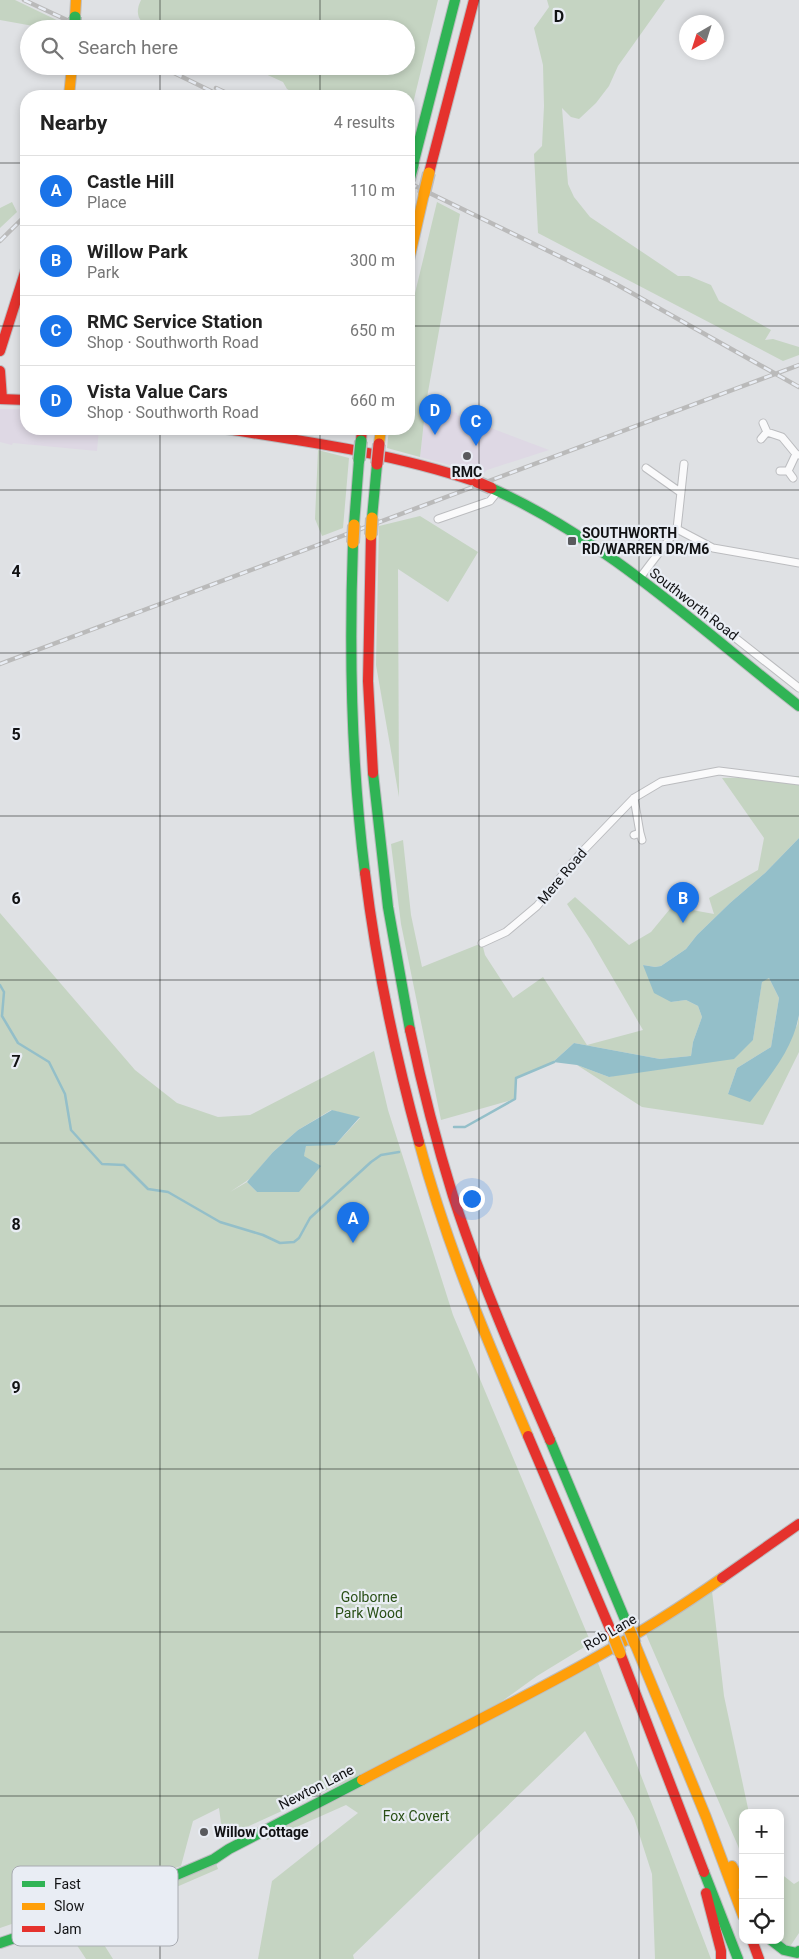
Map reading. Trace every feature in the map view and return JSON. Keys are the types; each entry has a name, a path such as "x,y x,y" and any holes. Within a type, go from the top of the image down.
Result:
{"main road":[{"path":"75,20 76,0"},
{"path":"415,157 455,0"},
{"path":"415,234 474,0"},
{"path":"70,90 71,75"},
{"path":"0,351 20,288"},
{"path":"0,371 1,399 20,400"},
{"name":"Southworth Road","path":"265,435 394,457 495,489 559,523 589,543 794,697 799,706"},
{"path":"362,435 353,542 350,656 357,803 376,950 396,1055 420,1148 473,1306 614,1638 738,1959"},
{"path":"380,435 371,536 368,660 370,727 375,798 394,950 414,1051 453,1193 490,1299 636,1644 706,1817 739,1905"},
{"name":"Rob Lane","path":"424,1748 547,1685 683,1606 799,1524"},
{"name":"Newton Lane","path":"178,1874 214,1859 229,1849 424,1748"},
{"path":"706,1817 739,1879"},
{"path":"688,1826 721,1951 721,1959"},
{"name":"Newton Lane","path":"0,1943 12,1939"},
{"path":"753,1944 759,1959"},
{"path":"776,1944 784,1950 799,1951"}],"street":[{"path":"763,423 767,432 782,437 797,454 784,471 793,478"},
{"path":"761,439 767,432"},
{"path":"639,580 676,529 684,464"},
{"path":"646,468 680,492"},
{"path":"438,519 490,501 495,489"},
{"path":"676,529 713,548 799,563"},
{"path":"709,606 702,612 799,688"},
{"name":"Mere Road","path":"482,942 506,932 537,906 579,855 634,798 661,782 719,771 799,781"},
{"path":"634,798 638,836"}],"shaded area":[{"path":"426,403 457,413 457,415 549,450 487,470 483,474 420,457"},
{"path":"0,409 20,409 20,435 98,435 97,451 13,443 12,445 0,442"}],"green space":[{"path":"0,0 15,0 57,20 20,20 20,24 0,20"},
{"path":"141,0 438,0 415,95 415,90 289,90 283,82 268,75 415,75 415,20 140,20 138,14"},
{"path":"547,0 665,0 618,66 609,86 596,103 579,119 571,117 562,108 568,184 574,197 590,217 678,276 689,276 711,285 719,301 771,330 765,340 773,339 799,347 799,355 783,361 538,233 534,154 542,146 544,106 543,65 534,28 549,7"},
{"path":"12,202 17,212 0,228 0,208"},
{"path":"437,202 460,214 426,403 420,457 387,448 388,435 415,435 415,293"},
{"path":"318,450 349,458 343,528 322,536 315,519"},
{"path":"420,516 478,552 448,602 398,569 399,797 376,665 379,526"},
{"path":"799,776 799,838 765,873 697,935 686,949 661,966 643,965 671,1002 686,1000 698,1006 702,1017 693,1042 691,1056 660,1059 574,1043 553,1062 516,1077 515,1099 441,1120 401,924 391,844 403,840 411,915 422,967 482,943 485,955 513,998 543,977 587,1045 643,1030 590,939 567,904 575,897 629,945 651,932 674,904 686,904 692,910 714,914 709,898 758,870 764,838 722,778"},
{"path":"0,913 135,1070 177,1103 218,1117 250,1115 374,1051 388,1110 453,1315 591,1643 537,1676 476,1720 595,1655 711,1959 655,1959 652,1874 634,1818 585,1731 353,1955 354,1959 258,1959 272,1881 358,1813 346,1805 267,1840 263,1832 452,1733 223,1838 219,1808 193,1821 181,1866 178,1867 12,1866 12,1924 0,1928","holes":["331,1110 360,1118 335,1145 306,1145 304,1155 257,1192 247,1182 230,1192 251,1178 273,1152 298,1130"]},
{"path":"769,978 779,998 771,1047 737,1068 728,1094 797,1026 799,1016 799,1052 763,1125 642,1107 577,1065 609,1077 753,1040 762,981"},
{"path":"712,1591 724,1696 748,1809 739,1809 739,1849 738,1846 645,1632"},
{"path":"213,1855 218,1869 178,1886 178,1869"},
{"path":"784,1876 794,1884 799,1881 799,1933 787,1948 784,1944"},
{"path":"77,1946 105,1946 113,1959 86,1959"}],"water":[{"path":"799,838 799,1015 792,1039 780,1062 750,1102 728,1094 737,1068 771,1047 779,998 769,978 762,982 753,1040 734,1059 609,1077 577,1065 553,1062 574,1043 660,1059 691,1056 693,1042 702,1017 698,1006 686,1000 671,1002 654,993 643,965 661,966 686,949 697,935 765,873"},
{"path":"332,1110 360,1117 335,1145 306,1146 304,1156 321,1166 299,1192 257,1192 247,1182 273,1152 298,1130"}],"waterway":[{"path":"0,985 4,992 2,1016 18,1043 49,1062 65,1094 71,1130 102,1164 124,1165 148,1189 168,1192 220,1222 263,1235 280,1243 294,1242 299,1238 310,1218 371,1162 381,1155 399,1152"},
{"path":"454,1127 465,1127 515,1099 516,1078 554,1062"}],"railway":[{"path":"24,0 67,20"},
{"path":"178,75 209,90"},
{"path":"216,88 220,90"},
{"path":"415,186 614,283 799,387"},
{"path":"0,241 20,221"},
{"path":"0,664 799,365"}],"traffic: fast":[{"path":"415,157 455,0"},
{"path":"359,460 361,441"},
{"path":"354,525 359,460"},
{"path":"372,518 377,464"},
{"path":"491,488 533,509 574,533 613,560 689,617 799,706"},
{"path":"353,543 352,708 360,832 365,873"},
{"path":"373,773 388,907 410,1030"},
{"path":"550,1440 629,1629"},
{"path":"178,1874 214,1859 229,1849 362,1780"},
{"path":"704,1872 738,1959"},
{"path":"0,1943 12,1939"},
{"path":"776,1944 784,1950 797,1953 799,1951"}],"traffic: slow":[{"path":"75,17 76,0"},
{"path":"70,90 71,75"},
{"path":"424,194 429,173"},
{"path":"415,234 424,194"},
{"path":"379,444 380,435"},
{"path":"371,535 372,518"},
{"path":"353,543 354,525"},
{"path":"419,1142 455,1255 528,1436"},
{"path":"362,1780 591,1660 636,1634 722,1578"},
{"path":"629,1629 635,1644"},
{"path":"614,1638 620,1653"},
{"path":"635,1644 706,1817 739,1905"},
{"path":"732,1866 739,1879"}],"traffic: jam":[{"path":"429,173 474,0"},
{"path":"0,351 20,288"},
{"path":"0,371 2,399"},
{"path":"0,399 20,400"},
{"path":"264,435 384,456 477,482"},
{"path":"361,441 362,435"},
{"path":"377,464 379,444"},
{"path":"477,482 491,488"},
{"path":"371,535 368,681 373,773"},
{"path":"365,873 387,1009 419,1142"},
{"path":"410,1030 435,1134 463,1227 498,1319 550,1440"},
{"path":"528,1436 614,1638"},
{"path":"722,1578 799,1524"},
{"path":"620,1653 704,1872"},
{"path":"706,1893 721,1951 721,1959"},
{"path":"753,1944 759,1959"}],"place":[{"name":"Vista Value Cars","path":"435,435"},
{"name":"RMC Service Station","path":"476,446"},
{"name":"RMC","path":"467,456"},
{"name":"SOUTHWORTH RD/WARREN DR/M6","path":"572,541"},
{"name":"Willow Park","path":"683,923"},
{"name":"Castle Hill","path":"353,1243"},
{"name":"Willow Cottage","path":"204,1832"}],"park label":[{"name":"Golborne Park Wood","path":"369,1605"},
{"name":"Fox Covert","path":"416,1816"}]}
